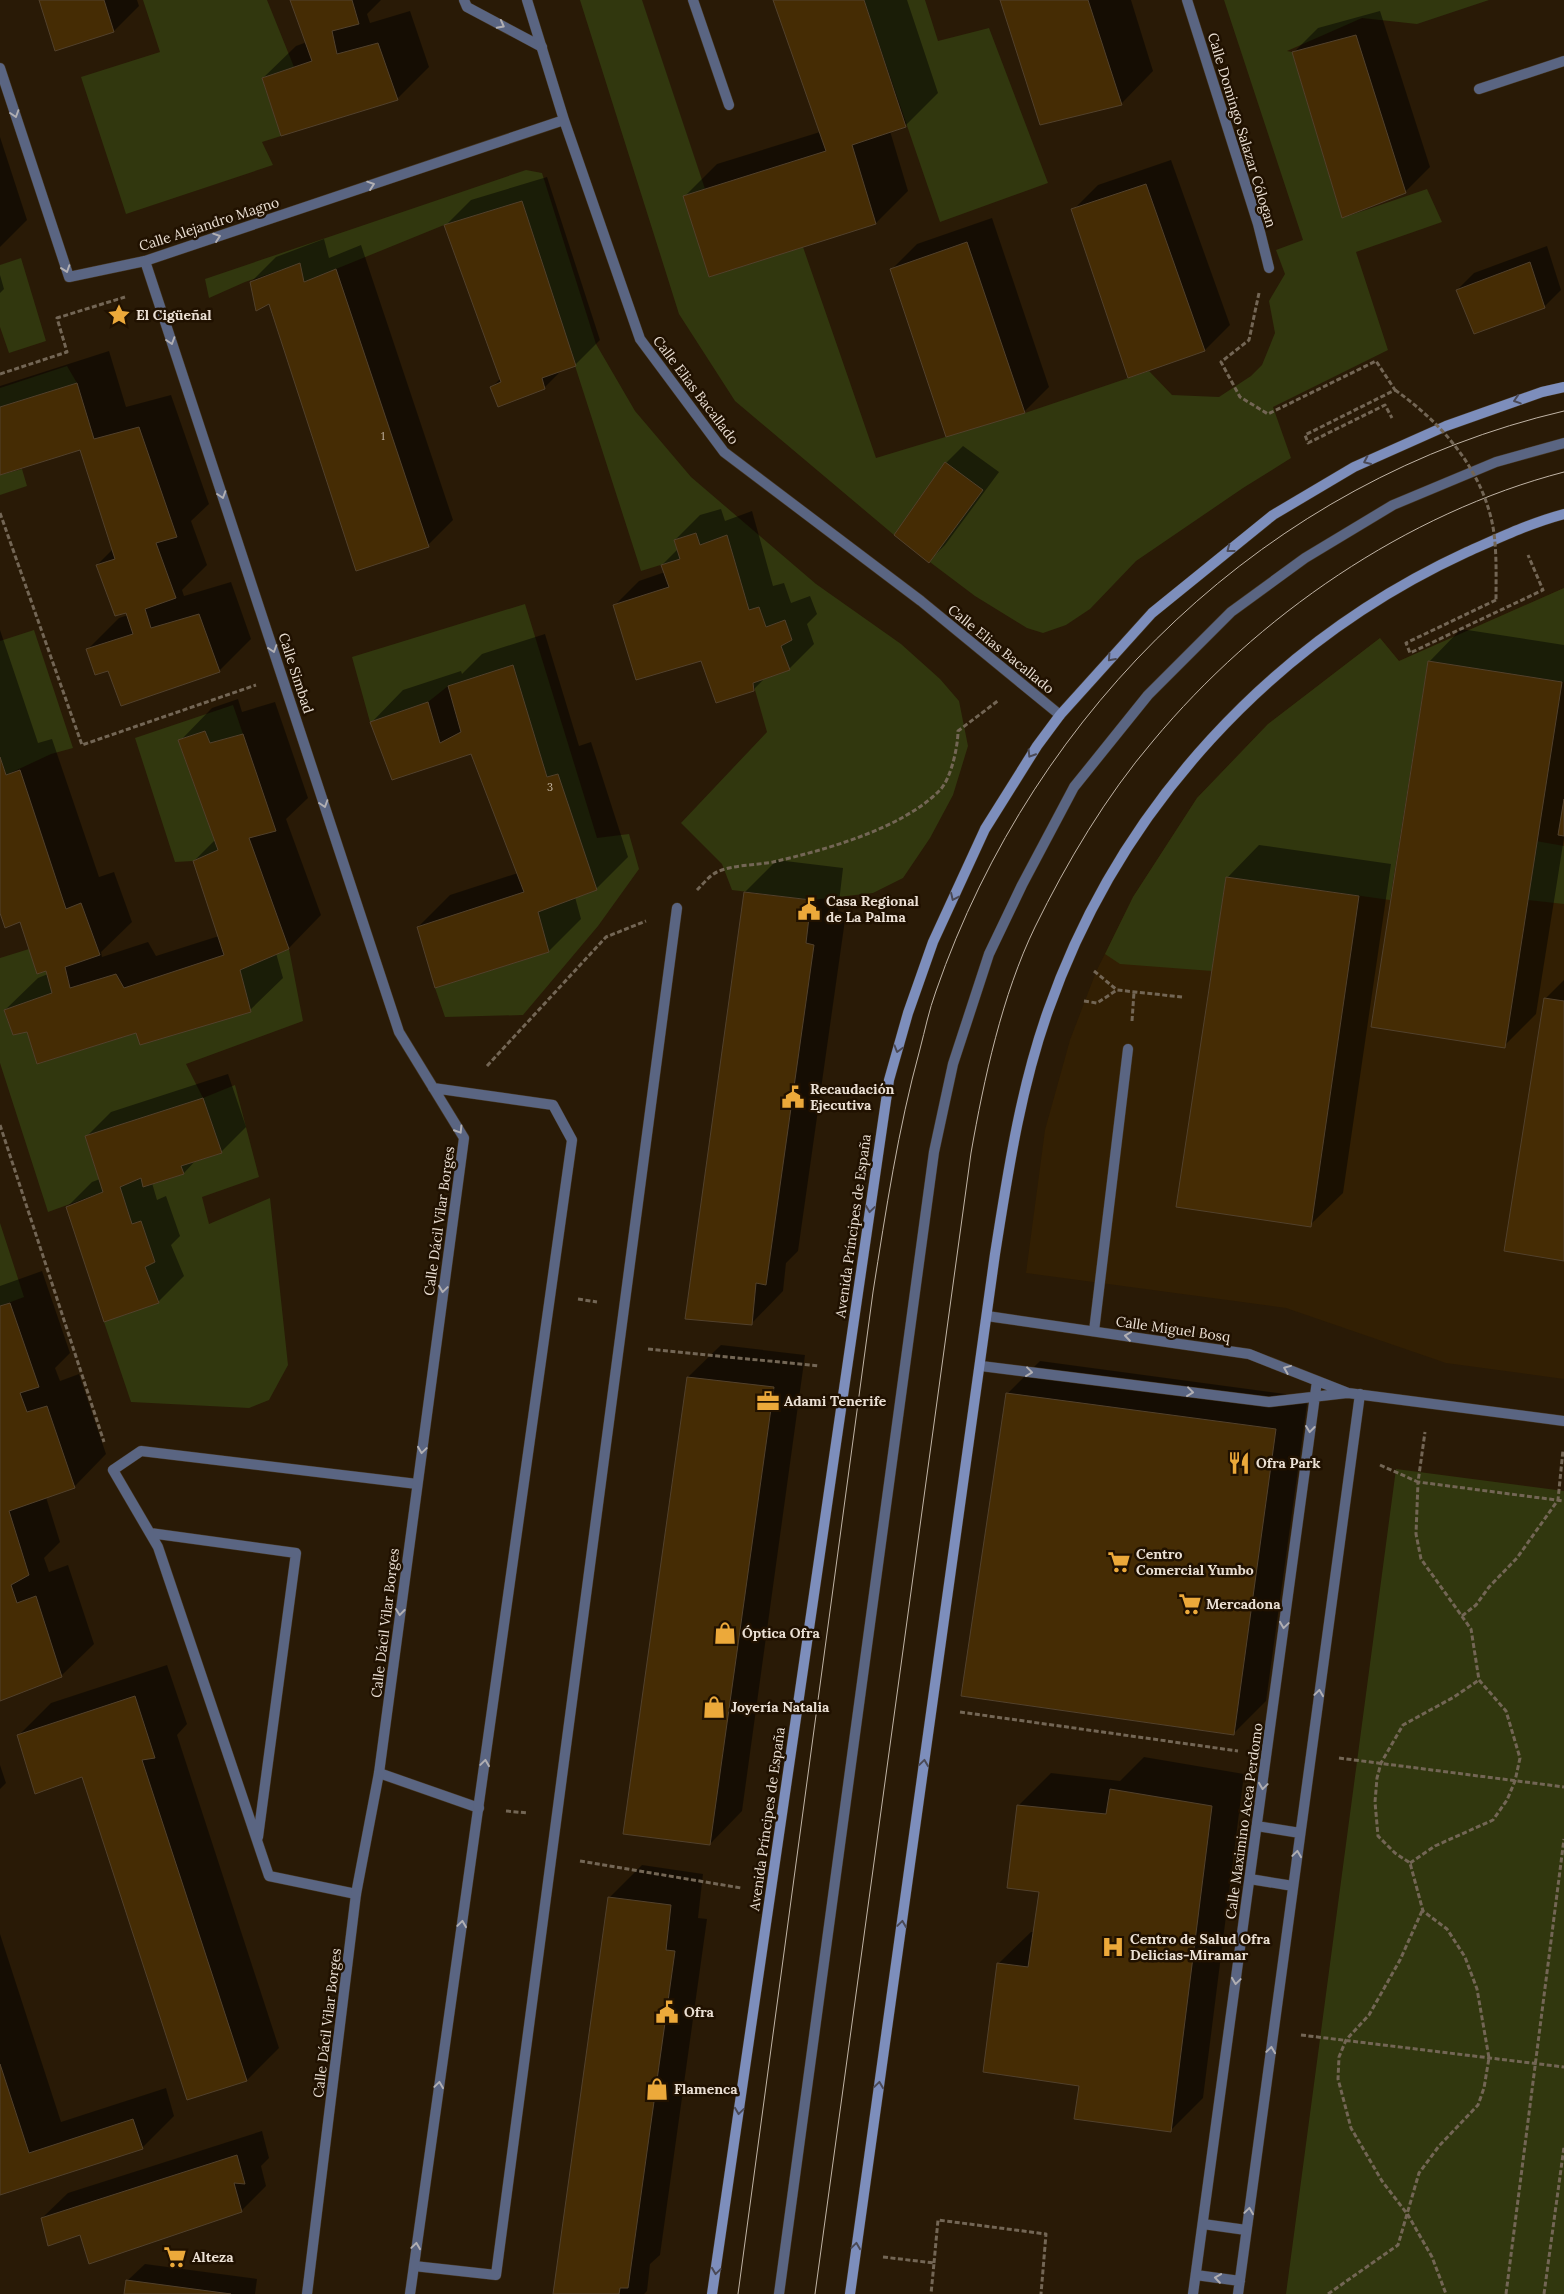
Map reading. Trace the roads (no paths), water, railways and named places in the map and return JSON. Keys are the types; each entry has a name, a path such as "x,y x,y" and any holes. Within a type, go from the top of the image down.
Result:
{"main road":[{"name":"Avenida Príncipes de España","path":"712,2294 888,1080 932,942 985,829 1037,746 1060,715 1152,613 1272,515 1354,467 1404,444 1488,410 1542,392 1564,387"},
{"path":"850,2294 1014,1136 1026,1076 1054,994 1093,909 1129,845 1159,802 1210,738 1248,700 1323,636 1374,601 1433,568 1516,530 1564,514"}],"street":[{"path":"464,0 466,7 542,47"},
{"name":"Calle Elias Bacallado","path":"527,0 564,120 640,339 724,452 921,601 1060,715"},
{"path":"693,0 729,105"},
{"name":"Calle Domingo Salazar Cólogan","path":"1187,0 1258,224 1269,268"},
{"path":"1479,89 1564,61"},
{"name":"Calle Alejandro Magno","path":"0,68 69,277 145,261 564,120"},
{"name":"Calle Simbad","path":"145,261 399,1032 433,1088"},
{"path":"780,2294 934,1152 953,1064 989,954 1022,884 1074,786 1148,695 1231,612 1305,558 1394,505 1496,462 1564,442"},
{"path":"414,2266 496,2275 676,908"},
{"path":"1094,1331 1128,1049"},
{"path":"410,2294 572,1140 553,1105 433,1088"},
{"name":"Calle Dácil Vilar Borges","path":"307,2294 356,1894 379,1773 464,1138 433,1088"},
{"name":"Calle Miguel Bosq","path":"987,1316 1249,1354 1348,1393"},
{"name":"Calle Miguel Bosq","path":"980,1366 1269,1402 1348,1393 1564,1421"},
{"name":"Calle Maximino Acea Perdomo","path":"1193,2294 1317,1381"},
{"path":"1238,2294 1360,1394"},
{"path":"356,1894 269,1876 158,1546 113,1470 141,1451 417,1484"},
{"path":"150,1533 296,1553 257,1841"},
{"path":"379,1773 478,1808"},
{"path":"1257,1826 1300,1833"},
{"path":"1250,1879 1293,1886"},
{"path":"1203,2224 1246,2230"},
{"path":"1196,2275 1240,2281"}],"tram line":[{"path":"738,2294 873,1292 888,1200 905,1109 931,1005 979,887 1034,790 1100,700 1176,620 1261,550 1355,491 1456,444 1564,411"},
{"path":"815,2294 971,1153 988,1067 1004,1009 1023,953 1047,903 1074,854 1119,784 1153,741 1194,695 1239,652 1287,612 1338,575 1392,542 1448,514 1505,490 1564,472"}],"place":[{"name":"El Cigüeñal","path":"119,315"},
{"name":"Casa Regional de La Palma","path":"809,909"},
{"name":"Recaudación Ejecutiva","path":"793,1097"},
{"name":"Adami Tenerife","path":"768,1401"},
{"name":"Ofra Park","path":"1239,1463"},
{"name":"Centro Comercial Yumbo","path":"1119,1562"},
{"name":"Mercadona","path":"1190,1604"},
{"name":"Óptica Ofra","path":"725,1633"},
{"name":"Joyería Natalia","path":"714,1707"},
{"name":"Centro de Salud Ofra Delicias-Miramar","path":"1113,1947"},
{"name":"Ofra","path":"667,2012"},
{"name":"Flamenca","path":"657,2089"},
{"name":"Alteza","path":"175,2257"}]}
